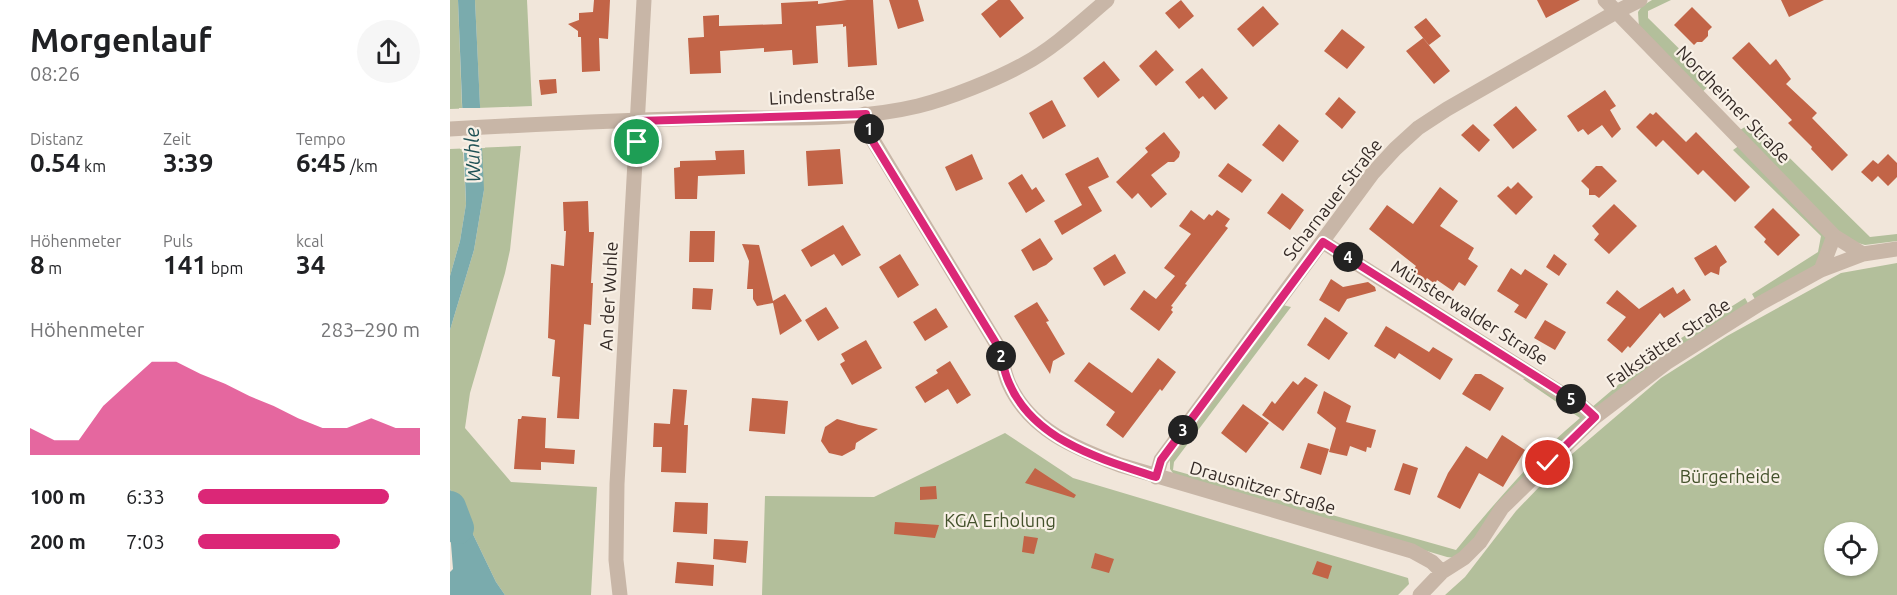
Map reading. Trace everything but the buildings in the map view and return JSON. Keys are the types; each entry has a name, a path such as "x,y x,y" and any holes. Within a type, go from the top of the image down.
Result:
{"street":[{"name":"An der Wuhle","path":"620,595 616,560 617,484 644,0"},
{"name":"Lindenstraße","path":"450,129 866,114 918,106 976,86 1025,64 1107,0"},
{"name":"Nordheimer Straße","path":"1605,0 1834,236 1863,254"},
{"name":"Scharnauer Straße","path":"1156,477 1161,460 1372,174 1395,149 1418,128 1448,109 1640,0"},
{"name":"Drausnitzer Straße","path":"866,114 870,137 999,348 1008,382 1019,402 1041,425 1079,450 1156,477 1412,551 1432,562 1442,572"},
{"path":"1821,270 1834,236"},
{"name":"Münsterwalder Straße","path":"1323,242 1583,406 1595,417"},
{"name":"Falkstätter Straße","path":"1420,595 1442,572 1464,558 1480,542 1502,508 1595,417 1666,363 1761,303 1821,270 1863,254 1897,249"}],"green space":[{"path":"450,0 458,0 462,108 480,107 475,0 527,0 532,106 450,109"},
{"path":"1652,0 1671,0 1648,11 1648,18 1713,82 1701,93 1639,28 1638,12 1642,6"},
{"path":"1753,122 1870,237 1897,234 1897,241 1865,245 1841,238 1740,130"},
{"path":"1740,145 1827,238 1821,262 1756,301 1752,294 1818,252 1821,236 1733,150"},
{"path":"521,146 510,250 470,393 465,428 511,482 597,487 591,595 505,595 496,582 469,526 450,531 450,525 465,521 450,489 450,330 474,250 484,190 463,150 466,204 460,241 450,276 450,149"},
{"name":"Bürgerheide","path":"1897,263 1897,595 1445,595 1465,577 1516,511 1565,460 1661,378 1727,336 1841,273"},
{"path":"1745,298 1749,305 1602,408 1591,408 1651,357"},
{"path":"1283,305 1291,307 1174,462 1173,470 1456,550 1530,465 1580,418 1523,379 1526,378 1586,416 1477,540 1455,558 1175,476 1170,469 1170,459"},
{"name":"KGA Erholung","path":"1005,433 1073,478 1408,578 1409,584 1398,595 762,595 765,496 874,497"}],"water":[{"path":"458,0 475,0 484,190 474,250 450,330 450,276 460,241 466,204"},
{"path":"450,489 465,521 450,525"},
{"path":"469,526 496,582 505,595 450,595 450,572 453,569 450,531"}],"pier":[{"path":"459,108 483,108 485,148 460,149"}],"waterway":[{"name":"Wuhle","path":"450,507 458,528"}],"route":[{"path":"637,142 638,121 866,114 870,137 999,348 1008,382 1019,402 1033,418 1057,437 1079,450 1120,465 1156,477 1161,460 1323,242 1583,406 1595,417 1548,463"}]}
